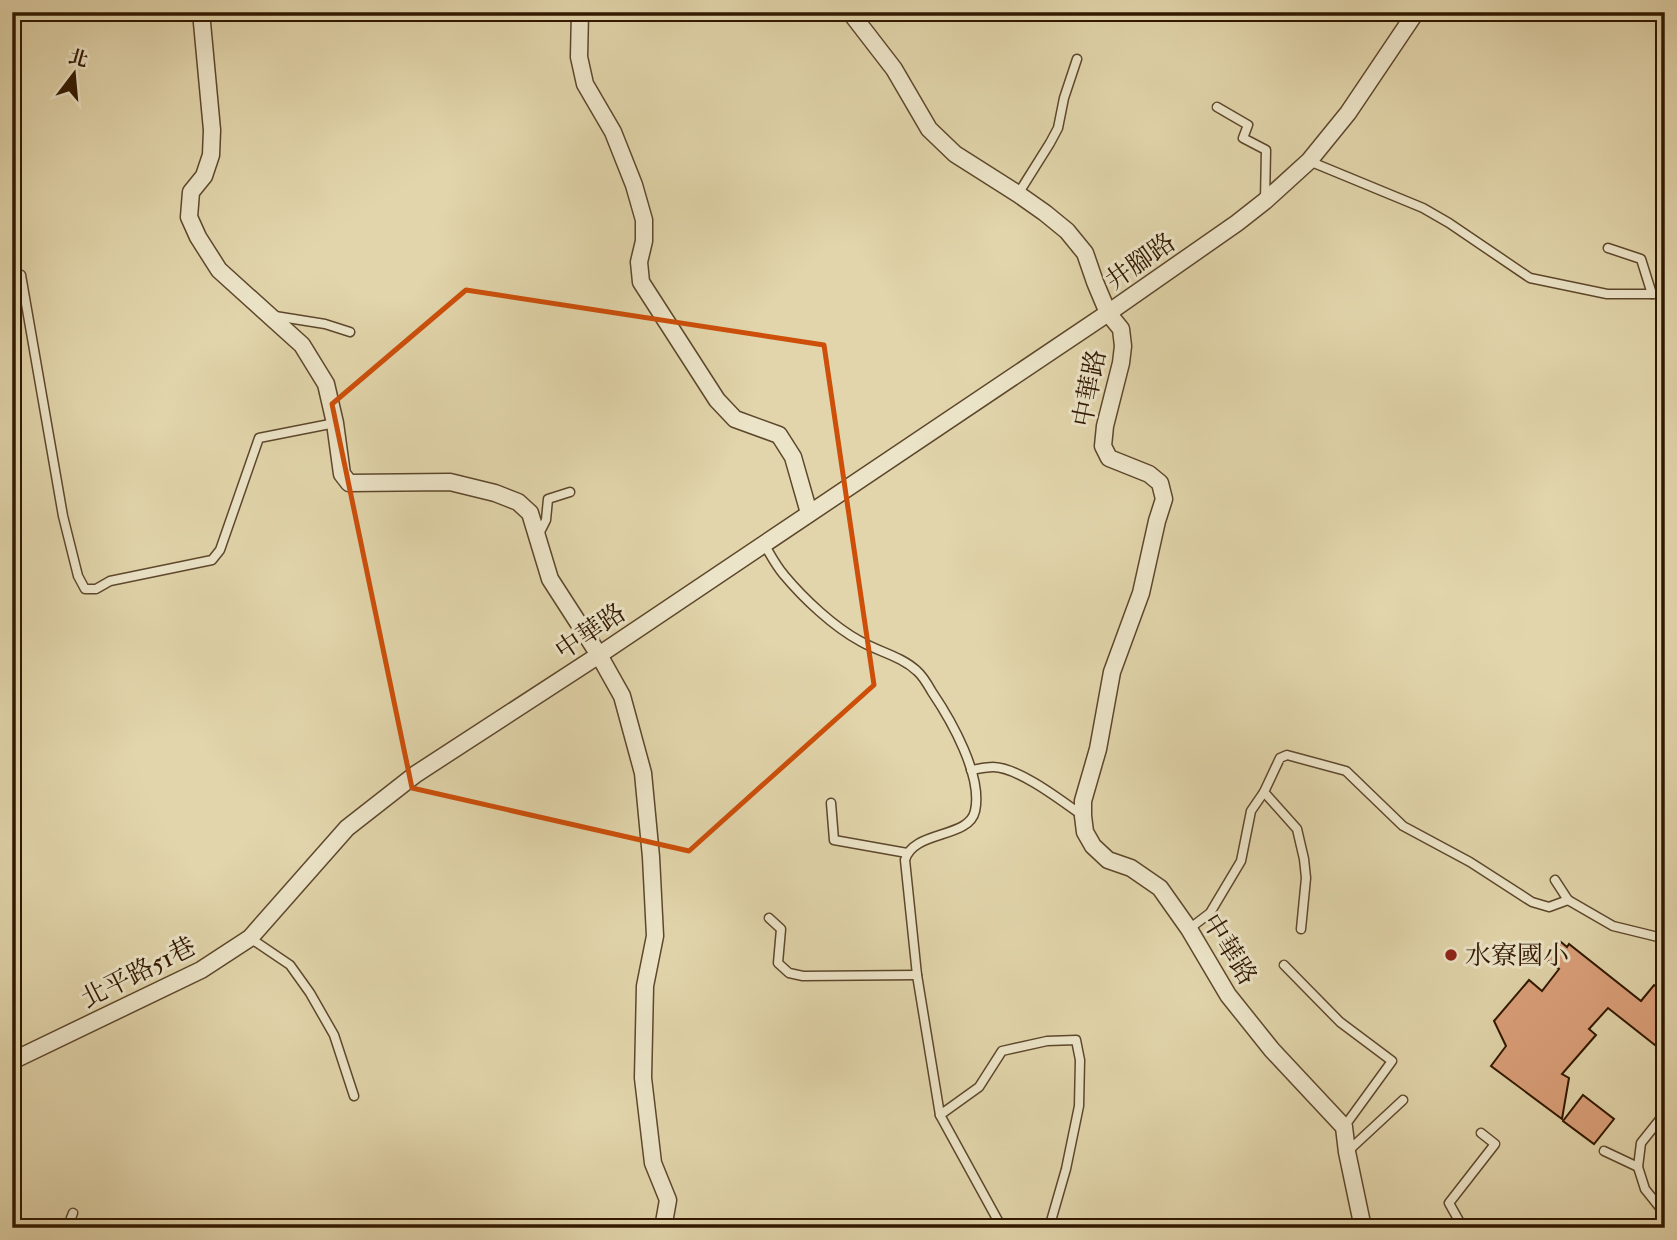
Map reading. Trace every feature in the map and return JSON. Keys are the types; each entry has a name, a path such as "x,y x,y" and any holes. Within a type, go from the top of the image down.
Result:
{"street":[{"path":"201,12 212,130 211,155 204,176 191,192 189,217 219,270 302,345 326,384 342,474 349,483 450,482 495,493 518,502 530,513 550,579 622,696 643,773 651,857 655,936 645,986 643,1078 653,1163 668,1200 663,1228"},
{"path":"580,12 579,58 585,84 613,132 644,220 639,262 641,282 717,400 735,419 779,435 793,457 809,513"},
{"name":"井腳路","path":"850,12 894,69 929,129 954,154 1018,194 1068,231 1085,253 1108,313 1237,223 1308,161 1348,114 1416,12"},
{"name":"中華路","path":"275,911 347,828 416,774 599,655 1108,313 1121,329 1123,346 1103,446 1109,458 1149,474 1160,483 1164,499 1141,593 1112,672 1098,749 1083,801 1085,832 1093,846 1108,860 1131,869 1160,888 1189,929 1228,995 1272,1050 1344,1127"},
{"name":"北平路51巷","path":"12,1061 201,970 250,938 275,911"},
{"path":"1344,1127 1363,1228"}],"lane":[{"path":"1018,194 1058,128 1064,97 1077,58"},
{"path":"1217,107 1248,125 1243,138 1266,149 1265,201"},
{"path":"1308,161 1423,208 1530,278 1607,294 1665,294"},
{"path":"1608,248 1641,260 1653,295"},
{"path":"21,275 63,516 78,576 85,589 96,589 110,581 212,560 220,550 259,438 335,423"},
{"path":"269,315 325,324 350,332"},
{"path":"537,538 545,520 548,499 570,492"},
{"path":"764,544 782,574 830,621 860,641 901,659 919,672 952,722 971,770 976,808 972,818 964,825 919,844 907,853 905,860 917,975 940,1115 1002,1228"},
{"path":"1189,929 1210,913 1241,861 1251,811 1264,792 1280,758 1287,755 1346,771 1403,826 1470,862 1532,902 1549,907 1568,900"},
{"path":"971,770 994,767 1008,770 1044,789 1083,816"},
{"path":"1264,792 1297,830 1306,878 1301,929"},
{"path":"831,803 834,839 907,853"},
{"path":"1555,880 1568,900 1613,926 1658,937 1665,946"},
{"path":"769,918 781,929 778,963 789,973 803,976 917,975"},
{"path":"250,938 290,965 310,993 334,1035 354,1096"},
{"path":"1284,965 1340,1022 1392,1061 1344,1127"},
{"path":"940,1115 979,1087 1002,1051 1047,1041 1076,1040 1080,1060 1079,1106 1066,1169 1049,1228"},
{"path":"1348,1152 1403,1100"},
{"path":"1665,1113 1641,1143 1638,1167 1645,1189 1665,1214"},
{"path":"1463,1228 1449,1203 1495,1144 1481,1133"},
{"path":"1604,1151 1638,1167"},
{"path":"67,1228 74,1213"}],"highlighted area":[{"path":"466,290 824,345 874,685 689,851 412,788 332,404"}],"building":[{"path":"1561,942 1567,947 1569,944 1641,1001 1654,985 1665,993 1665,1053 1608,1008 1589,1029 1596,1035 1562,1074 1569,1078 1562,1119 1491,1066 1506,1046 1494,1021 1529,980 1542,991 1559,969 1547,960"},
{"path":"1583,1095 1614,1119 1594,1144 1563,1121"}],"place":[{"name":"水寮國小","path":"1451,955"}]}
